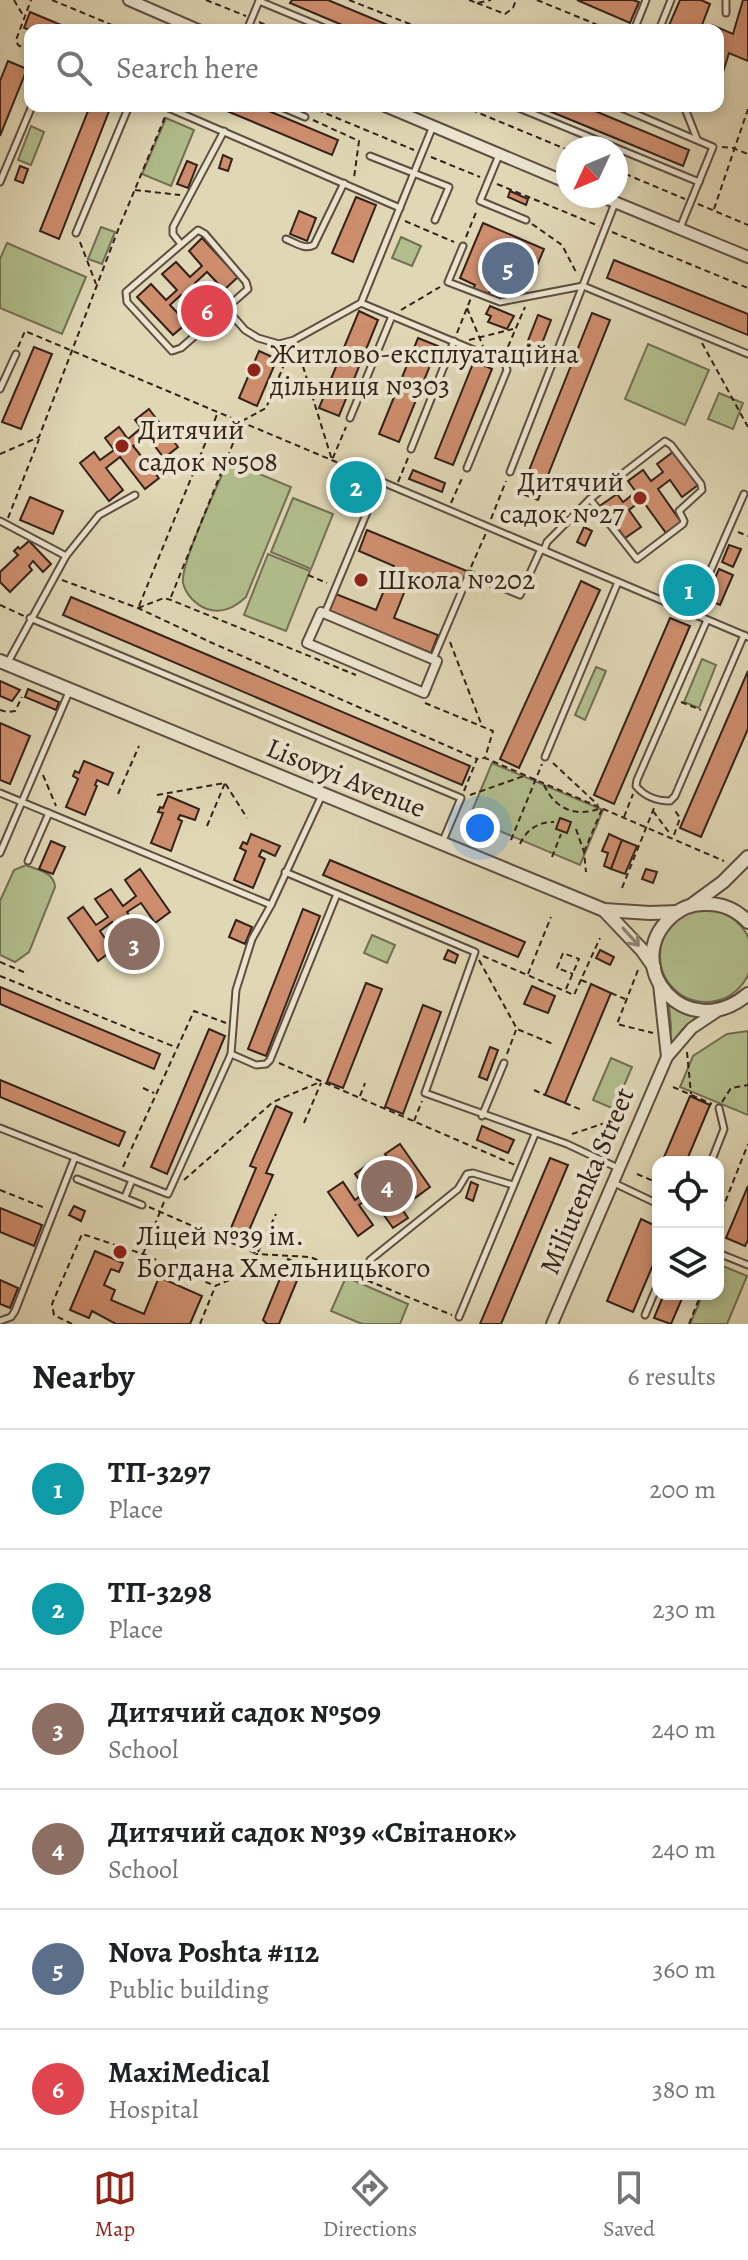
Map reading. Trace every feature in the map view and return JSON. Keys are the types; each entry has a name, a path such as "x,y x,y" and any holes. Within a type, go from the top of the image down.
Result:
{"street":[{"path":"129,0 184,24"},
{"path":"400,112 556,178"},
{"path":"628,207 748,257"},
{"path":"321,612 433,659 437,661 424,693 307,643 321,612"},
{"name":"Lisovyi Avenue","path":"3,663 604,910 654,967"},
{"path":"748,857 723,882 665,924 653,952 659,984 672,999 686,1008 700,1012 748,1006"},
{"path":"604,910 650,913 713,903 728,907 748,922"},
{"name":"Miliutenka Street","path":"659,984 667,1057"},
{"path":"721,1010 748,994"},
{"name":"Miliutenka Street","path":"552,1324 667,1057 692,1028 721,1010"}],"lane":[{"path":"250,24 259,0 315,24"},
{"path":"636,24 646,0"},
{"path":"661,24 671,0"},
{"path":"726,0 726,13"},
{"path":"0,182 29,112"},
{"path":"76,233 126,112"},
{"path":"181,112 400,208"},
{"path":"293,112 305,117"},
{"path":"529,112 699,182"},
{"path":"631,112 713,147 679,229"},
{"path":"686,112 698,140"},
{"path":"209,289 245,330 258,338 279,344 294,340 361,303 434,126"},
{"path":"181,244 172,231 224,131"},
{"path":"499,155 480,201 526,220"},
{"path":"370,156 449,187 435,220"},
{"path":"286,239 303,246 314,245 344,183"},
{"path":"510,472 613,208"},
{"path":"201,231 248,285 245,292 226,309 181,348 172,351 127,302 126,297 128,289 194,232 201,231"},
{"path":"463,246 448,282 495,302 583,286 748,354"},
{"path":"361,303 503,361 507,370 467,468"},
{"path":"350,418 392,316"},
{"path":"411,449 454,341"},
{"path":"0,389 16,354"},
{"path":"433,659 469,574 520,595 547,542 590,499 665,441 703,487 679,511 684,523 637,559 590,499"},
{"path":"325,614 380,481 746,636 675,796 670,801 656,799 636,786 707,620"},
{"path":"692,613 744,494"},
{"path":"3,663 66,556 99,515 135,495"},
{"path":"3,522 66,556"},
{"path":"545,757 618,582"},
{"path":"30,618 461,798 442,843"},
{"path":"0,853 69,691"},
{"path":"0,793 271,905"},
{"path":"0,1128 168,1194 231,1054 236,990 242,966 322,794"},
{"path":"28,861 49,813"},
{"path":"285,872 475,952 425,1093 567,1144 619,1169"},
{"path":"231,1054 256,1065 266,1064 270,1060 337,894"},
{"path":"482,1116 504,1063"},
{"path":"713,1156 724,1129 719,1108"},
{"path":"459,1317 535,1134"},
{"path":"0,1321 11,1317 15,1311 75,1157"},
{"path":"370,1260 458,1189 467,1174 513,1185"},
{"path":"77,1179 142,1205"},
{"path":"125,1198 132,1180"},
{"path":"613,1183 652,1201"},
{"path":"724,1255 748,1265"},
{"path":"645,1315 652,1298"}],"path":[{"path":"14,0 24,18"},
{"path":"24,48 16,40 31,0"},
{"path":"52,0 110,24"},
{"path":"206,0 264,24"},
{"path":"349,0 410,24"},
{"path":"469,0 505,14 513,8 516,0"},
{"path":"477,3 491,0"},
{"path":"537,0 595,24"},
{"path":"714,210 748,109"},
{"path":"3,522 168,112"},
{"path":"323,112 748,288"},
{"path":"476,112 556,145"},
{"path":"305,117 359,141 353,188"},
{"path":"713,147 733,148 748,154"},
{"path":"628,175 748,225"},
{"path":"134,190 190,197"},
{"path":"396,218 463,246 480,201"},
{"path":"526,220 562,245 583,286"},
{"path":"76,233 97,286"},
{"path":"392,316 448,282"},
{"path":"454,341 473,293"},
{"path":"503,361 528,298"},
{"path":"467,308 487,355"},
{"path":"461,344 516,328"},
{"path":"16,354 25,331 380,481"},
{"path":"696,333 748,427"},
{"path":"171,600 242,421 266,408 294,340"},
{"path":"294,340 332,460"},
{"path":"138,608 219,411"},
{"path":"332,460 350,418"},
{"path":"0,454 39,437"},
{"path":"396,488 411,449"},
{"path":"449,510 467,468"},
{"path":"469,574 510,472"},
{"path":"729,529 748,536"},
{"path":"308,575 336,586"},
{"path":"54,577 138,608 477,759 485,758 724,861"},
{"path":"138,608 164,598 171,600 362,677"},
{"path":"0,605 30,618"},
{"path":"445,630 483,727"},
{"path":"0,710 15,711 22,697"},
{"path":"673,698 710,714"},
{"path":"420,701 493,731 485,758"},
{"path":"118,794 139,746"},
{"path":"545,757 602,808"},
{"path":"461,798 477,759"},
{"path":"38,764 62,818"},
{"path":"511,840 541,768"},
{"path":"461,798 525,775"},
{"path":"157,795 225,783"},
{"path":"225,783 247,818"},
{"path":"207,826 225,783"},
{"path":"543,783 557,804 569,811 586,812 602,808"},
{"path":"624,817 636,786"},
{"path":"622,888 656,799"},
{"path":"670,801 680,818 673,838"},
{"path":"584,852 602,808"},
{"path":"653,810 673,838"},
{"path":"520,844 534,826 554,822"},
{"path":"576,829 584,852 586,872"},
{"path":"552,857 561,834"},
{"path":"527,975 551,917"},
{"path":"475,952 574,995 600,938"},
{"path":"475,952 517,1029 553,1044"},
{"path":"573,974 557,968 563,953 588,962"},
{"path":"566,991 579,959"},
{"path":"0,962 26,973"},
{"path":"638,970 617,1024 657,1034"},
{"path":"0,976 177,1047"},
{"path":"580,980 591,984"},
{"path":"611,993 627,999"},
{"path":"120,1175 194,1011 235,1026"},
{"path":"504,1063 517,1029"},
{"path":"687,1052 691,1094"},
{"path":"270,1060 520,1167"},
{"path":"143,1254 168,1194 273,1102 321,1082"},
{"path":"304,1123 321,1082"},
{"path":"359,1097 365,1083"},
{"path":"673,1087 719,1108 727,1091 748,1085"},
{"path":"143,1088 156,1093"},
{"path":"534,1090 545,1095"},
{"path":"414,1122 425,1093"},
{"path":"565,1103 582,1110"},
{"path":"572,1134 626,1116"},
{"path":"724,1205 748,1144"},
{"path":"637,1174 652,1180"},
{"path":"0,1190 54,1212"},
{"path":"142,1205 257,1254 310,1257 459,1317"},
{"path":"200,1324 215,1286 239,1276 257,1254 276,1214"},
{"path":"72,1324 54,1315 52,1304 82,1234 143,1254 215,1286"},
{"path":"689,1324 699,1300"}],"green space":[{"path":"166,118 194,130 171,186 142,174"},
{"path":"31,126 44,132 31,165 18,160"},
{"path":"101,227 115,232 102,264 88,259"},
{"path":"401,237 421,246 412,266 392,258"},
{"path":"7,243 86,277 62,334 0,308 0,259"},
{"path":"648,344 709,370 685,425 625,399"},
{"path":"719,393 743,403 733,429 708,419"},
{"path":"228,461 291,487 246,597 228,609 218,611 199,605 183,583 194,542"},
{"path":"293,498 333,514 311,569 271,552"},
{"path":"268,554 310,571 286,631 244,615"},
{"path":"702,659 716,665 699,708 684,702"},
{"path":"596,667 606,671 585,720 575,715"},
{"path":"492,763 603,810 580,865 469,818"},
{"path":"26,865 49,875 55,887 29,952 15,962 0,955 0,901 14,870"},
{"path":"706,910 724,914 738,924 748,938 748,974 738,988 724,998 706,1002 688,998 674,988 664,974 660,956 664,938 674,924 688,914"},
{"path":"372,935 395,945 387,963 364,953"},
{"path":"669,1005 683,1013 698,1016 682,1030 669,1048 671,1027"},
{"path":"748,1031 748,1115 680,1087 693,1056 727,1034"},
{"path":"611,1058 632,1067 614,1109 593,1100"},
{"path":"724,1266 747,1276 727,1324 690,1324 700,1300 724,1300"},
{"path":"346,1277 408,1304 400,1324 362,1324 331,1311"}],"building":[{"path":"292,0 328,0 386,24 340,24 290,3"},
{"path":"577,0 633,0 639,2 630,23"},
{"path":"680,0 701,0 710,4 702,24 670,24"},
{"path":"743,0 748,0 748,61 729,53 724,69 724,30 733,34"},
{"path":"30,12 59,24 26,24"},
{"path":"8,61 24,68 24,76 0,136 0,81"},
{"path":"88,112 109,112 59,239 40,231"},
{"path":"229,112 271,112 338,140 332,155"},
{"path":"552,112 597,112 689,150 683,166 628,143 628,136 610,136"},
{"path":"223,155 232,159 228,171 219,168"},
{"path":"187,161 197,165 188,188 177,184"},
{"path":"20,166 28,169 23,183 15,180"},
{"path":"510,191 528,199 526,205 508,197"},
{"path":"356,197 376,205 353,262 332,253"},
{"path":"299,211 316,218 307,241 290,234"},
{"path":"483,223 544,249 524,296 509,290 506,297 490,291 488,295 473,289 475,285 460,278"},
{"path":"202,238 238,277 224,290 207,272 195,283 221,311 207,323 181,295 170,305 187,323 173,335 137,297 151,284 166,300 177,290 162,274 176,262 190,277 202,266 189,251"},
{"path":"614,260 748,314 748,335 607,278"},
{"path":"490,306 514,316 507,329 488,322 491,316 486,314"},
{"path":"359,311 378,320 339,416 319,408"},
{"path":"592,313 610,320 538,500 520,493"},
{"path":"538,315 551,320 539,351 526,346"},
{"path":"418,338 438,346 399,442 379,434"},
{"path":"34,347 52,354 21,429 2,422"},
{"path":"259,351 277,359 257,406 239,398"},
{"path":"474,361 492,369 453,465 435,458"},
{"path":"149,409 178,447 164,458 147,436 133,446 159,478 145,489 120,457 106,468 123,490 109,501 80,463 94,452 100,460 114,450 105,438 119,427 128,439 141,428 135,420"},
{"path":"673,452 698,485 682,497 670,480 658,489 681,522 666,533 642,500 629,510 641,527 625,538 601,505 617,494 623,502 636,492 628,481 643,470 651,481 663,472 657,464"},
{"path":"413,470 445,483 442,492 409,479"},
{"path":"350,479 365,485 361,494 347,488"},
{"path":"30,497 63,511 53,534 20,520"},
{"path":"584,527 592,531 585,546 577,542"},
{"path":"367,530 467,571 459,592 412,573 394,618 438,635 431,653 329,611 336,594 376,610 394,566 359,551"},
{"path":"29,541 51,564 43,572 33,561 29,566 32,570 10,592 0,582 0,572 18,555 14,551"},
{"path":"729,545 741,549 733,567 722,562"},
{"path":"719,569 733,575 720,605 706,599"},
{"path":"581,581 600,590 519,768 500,759"},
{"path":"688,582 696,585 690,599 682,596"},
{"path":"71,597 470,766 462,785 63,615"},
{"path":"670,618 690,626 614,804 594,795"},
{"path":"748,671 748,729 701,837 680,828"},
{"path":"0,681 20,690 12,701 0,696"},
{"path":"28,689 59,702 56,710 25,697"},
{"path":"0,723 30,736 10,784 0,780"},
{"path":"84,761 113,773 108,785 97,780 85,815 66,807 78,779 73,776 75,771 79,773"},
{"path":"168,796 199,809 195,820 180,815 178,819 182,821 171,851 151,843 163,813 158,812"},
{"path":"560,818 571,822 567,833 556,829"},
{"path":"251,834 280,846 275,856 262,850 259,856 265,859 253,888 234,880 246,851 240,848 243,842 247,844"},
{"path":"609,834 622,840 611,869 604,866 608,853 602,851"},
{"path":"622,840 637,846 625,874 611,869"},
{"path":"51,841 65,847 53,874 39,869"},
{"path":"330,860 525,942 518,957 323,875"},
{"path":"140,869 170,912 155,923 141,903 127,912 148,943 133,954 112,922 100,931 113,950 98,961 68,918 83,907 96,925 108,917 95,899 111,889 123,906 136,896 125,880"},
{"path":"646,869 657,872 653,883 642,879"},
{"path":"303,909 320,916 266,1056 248,1049"},
{"path":"236,920 252,927 245,944 229,937"},
{"path":"448,950 458,955 455,963 444,959"},
{"path":"600,950 614,957 610,965 596,958"},
{"path":"366,983 382,989 343,1088 327,1082"},
{"path":"591,984 611,993 565,1103 545,1095"},
{"path":"532,986 555,996 548,1013 524,1004"},
{"path":"0,987 160,1054 154,1069 0,1004"},
{"path":"423,1005 441,1012 403,1114 385,1107"},
{"path":"209,1029 225,1036 167,1174 151,1167"},
{"path":"490,1047 498,1050 487,1080 479,1077"},
{"path":"0,1080 125,1132 119,1146 0,1097"},
{"path":"690,1096 710,1105 689,1156 665,1156"},
{"path":"276,1106 292,1113 266,1173 273,1175 247,1235 231,1228 256,1168 250,1166"},
{"path":"482,1126 514,1140 508,1153 477,1140"},
{"path":"400,1144 430,1187 415,1198 400,1177 387,1187 408,1218 393,1228 371,1197 359,1205 373,1225 358,1236 328,1192 343,1182 355,1200 367,1191 355,1174 370,1163 382,1181 396,1171 385,1154"},
{"path":"550,1158 568,1165 501,1324 480,1324"},
{"path":"471,1182 478,1185 473,1201 466,1198"},
{"path":"748,1186 748,1240 745,1246 726,1238"},
{"path":"74,1206 85,1211 81,1221 69,1215"},
{"path":"0,1208 42,1225 34,1246 0,1232"},
{"path":"641,1219 652,1224 652,1267 633,1312 607,1301"},
{"path":"95,1251 123,1263 119,1272 111,1269 104,1285 115,1290 111,1300 144,1314 159,1277 202,1296 190,1324 116,1324 92,1311 89,1318 70,1310"},
{"path":"288,1259 303,1266 279,1324 267,1324 263,1320"},
{"path":"0,1280 18,1288 10,1308 0,1304"},
{"path":"662,1300 681,1300 671,1324 654,1318"}],"place":[{"name":"Nova Poshta #112","path":"508,268"},
{"name":"MaxiMedical","path":"207,311"},
{"name":"Житлово-експлуатаційна дільниця №303","path":"254,370"},
{"name":"Дитячий садок №508","path":"122,446"},
{"name":"ТП-3298","path":"356,487"},
{"name":"Дитячий садок №27","path":"640,498"},
{"name":"Школа №202","path":"361,580"},
{"name":"ТП-3297","path":"689,590"},
{"name":"Дитячий садок №509","path":"134,944"},
{"name":"Дитячий садок №39 «Світанок»","path":"387,1186"},
{"name":"Ліцей №39 ім. Богдана Хмельницького","path":"120,1252"}]}
